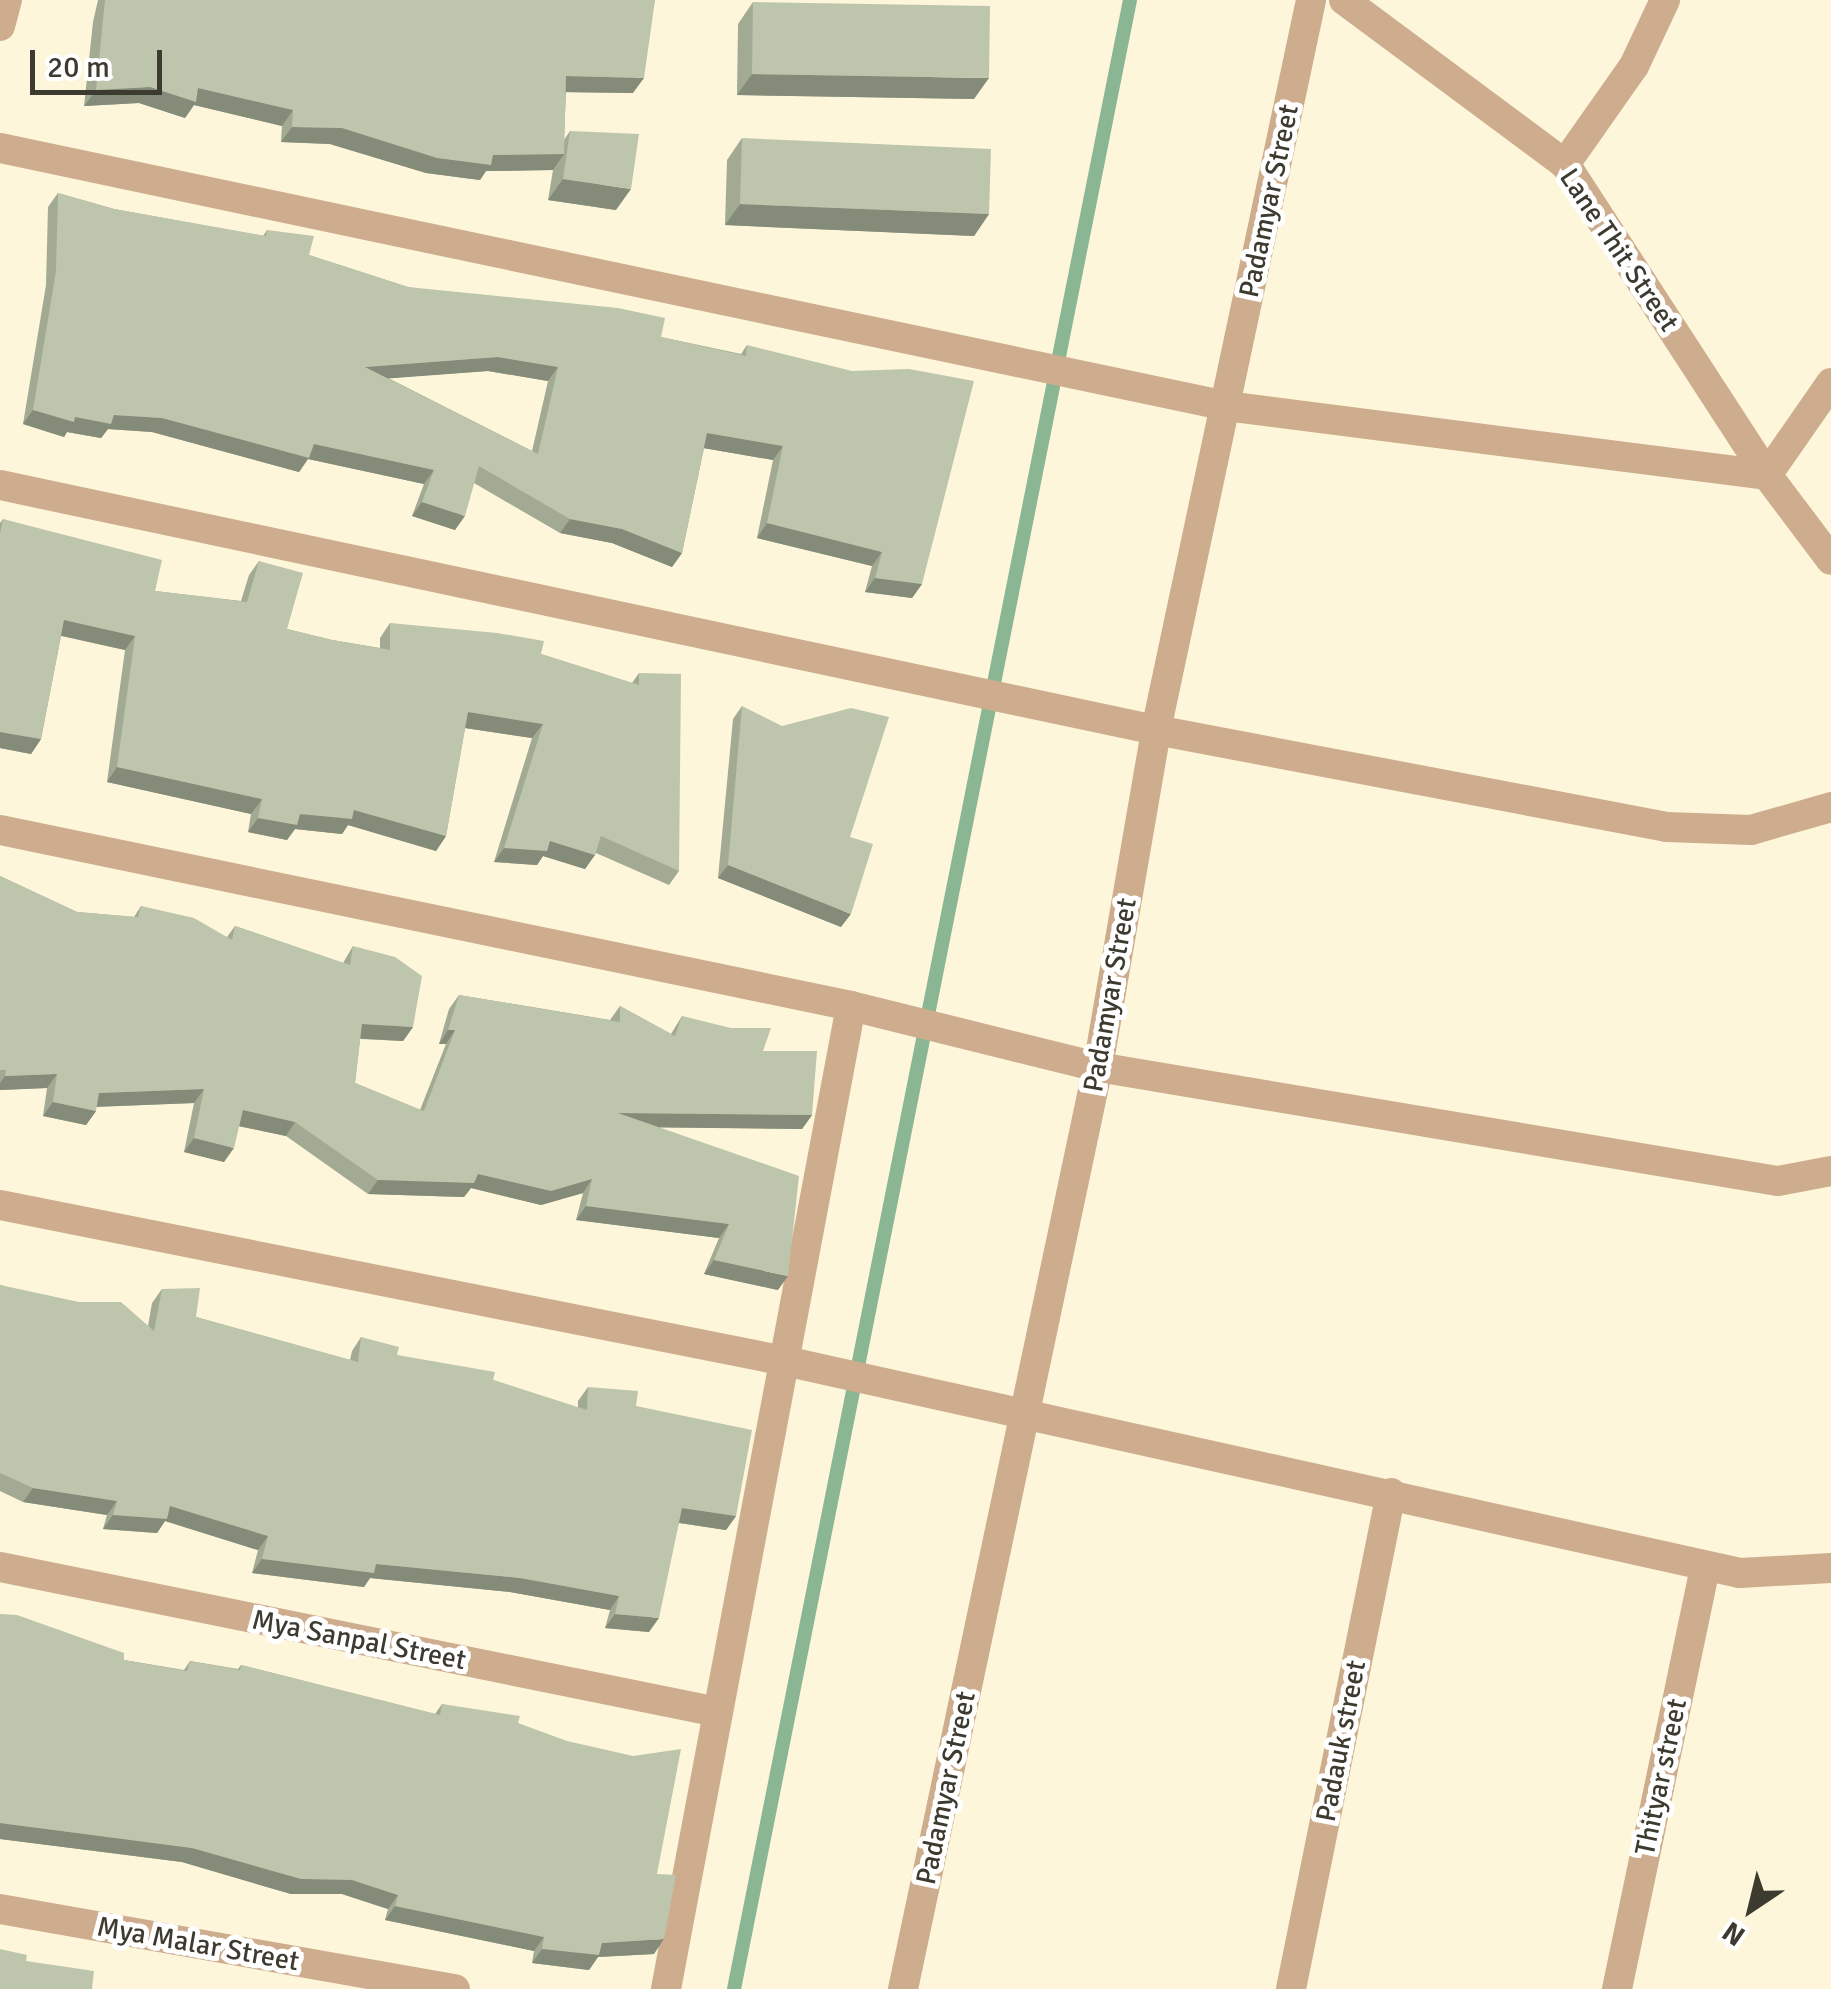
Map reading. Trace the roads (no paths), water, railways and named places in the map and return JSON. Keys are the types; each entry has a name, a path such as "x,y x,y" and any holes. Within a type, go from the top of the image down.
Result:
{"street":[{"path":"0,26 7,0"},
{"name":"Padamyar Street","path":"903,1989 1098,1067 1156,730 1311,0"},
{"name":"Lane Thit Street","path":"1344,0 1565,164 1767,475 1831,560"},
{"path":"1565,164 1634,66 1666,0"},
{"path":"0,148 1226,406 1767,475 1831,383"},
{"path":"0,485 1156,730 1666,827 1751,830 1831,807"},
{"path":"0,830 852,1006 1098,1067 1778,1181 1831,1171"},
{"path":"666,1989 852,1006"},
{"path":"0,1206 784,1361 1025,1418 1391,1493 1740,1573 1831,1568"},
{"name":"Padauk street","path":"1291,1989 1391,1493"},
{"name":"Thityar street","path":"1617,1989 1706,1566"},
{"name":"Mya Sanpal Street","path":"0,1567 718,1712"},
{"name":"Mya Malar Street","path":"0,1909 455,1989"}],"waterway":[{"path":"734,1989 1130,0"}]}
